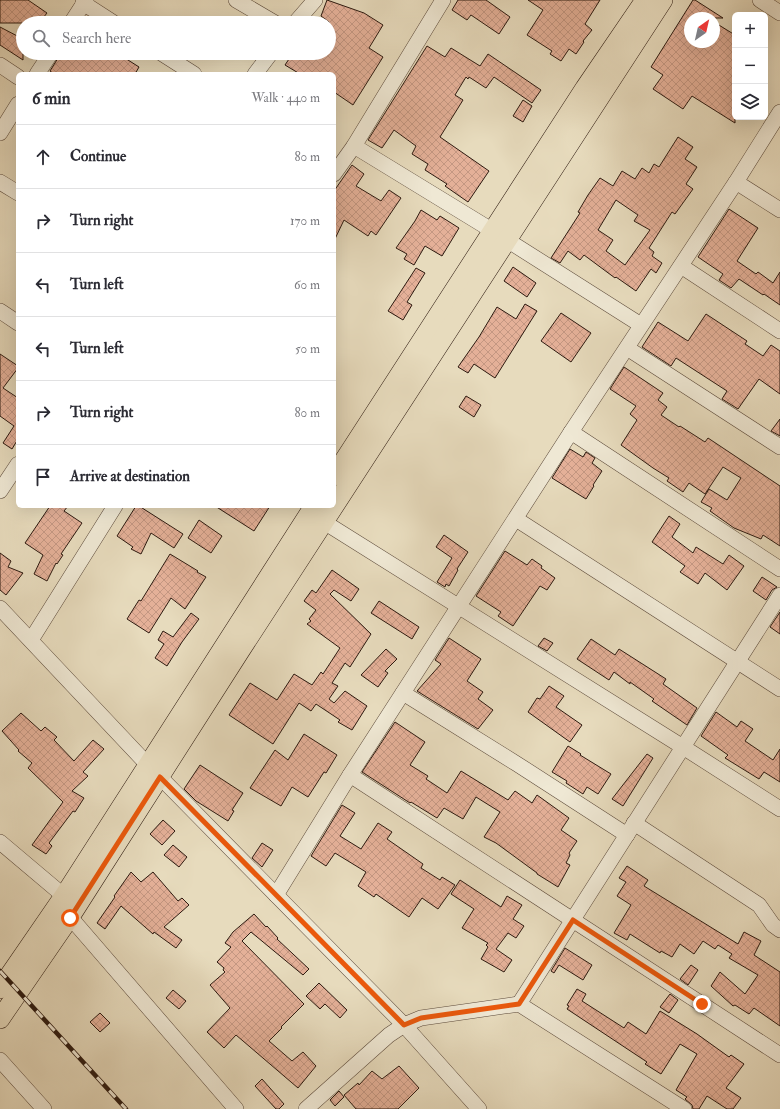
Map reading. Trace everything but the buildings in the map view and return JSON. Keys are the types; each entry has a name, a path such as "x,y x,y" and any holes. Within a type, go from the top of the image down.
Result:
{"main road":[{"path":"336,477 500,236 581,95 645,0"},
{"path":"336,473 663,0"},
{"path":"0,1019 70,918 154,771 312,512"},
{"path":"0,989 64,896 154,771"}],"street":[{"path":"236,0 263,16"},
{"path":"301,16 315,0"},
{"path":"336,168 354,146 443,0"},
{"path":"760,0 780,13"},
{"path":"76,16 85,2 104,16"},
{"path":"39,72 47,60"},
{"path":"172,60 191,72"},
{"path":"257,72 266,60"},
{"path":"0,65 16,76"},
{"path":"0,133 16,107"},
{"path":"276,895 350,775 780,112"},
{"path":"354,146 641,325"},
{"path":"0,182 16,192"},
{"path":"736,182 780,210"},
{"path":"681,266 780,331"},
{"path":"0,311 16,322"},
{"path":"627,348 780,447"},
{"path":"572,432 780,569"},
{"path":"0,491 16,467"},
{"path":"31,640 114,508"},
{"path":"312,512 780,809"},
{"path":"516,519 780,689"},
{"path":"519,1004 780,595"},
{"path":"0,608 154,771 404,1025 480,1109"},
{"path":"403,693 516,764 759,904 773,925 780,930"},
{"path":"350,775 780,1055"},
{"path":"0,842 64,896"},
{"path":"70,918 236,1109"},
{"path":"306,1109 389,1035 404,1025 421,1018 519,1004 684,1109"},
{"path":"0,1060 44,1109"}],"railway":[{"path":"0,971 126,1109"}],"route":[{"path":"70,918 160,777 404,1025 421,1018 519,1004 573,920 702,1004"}]}
